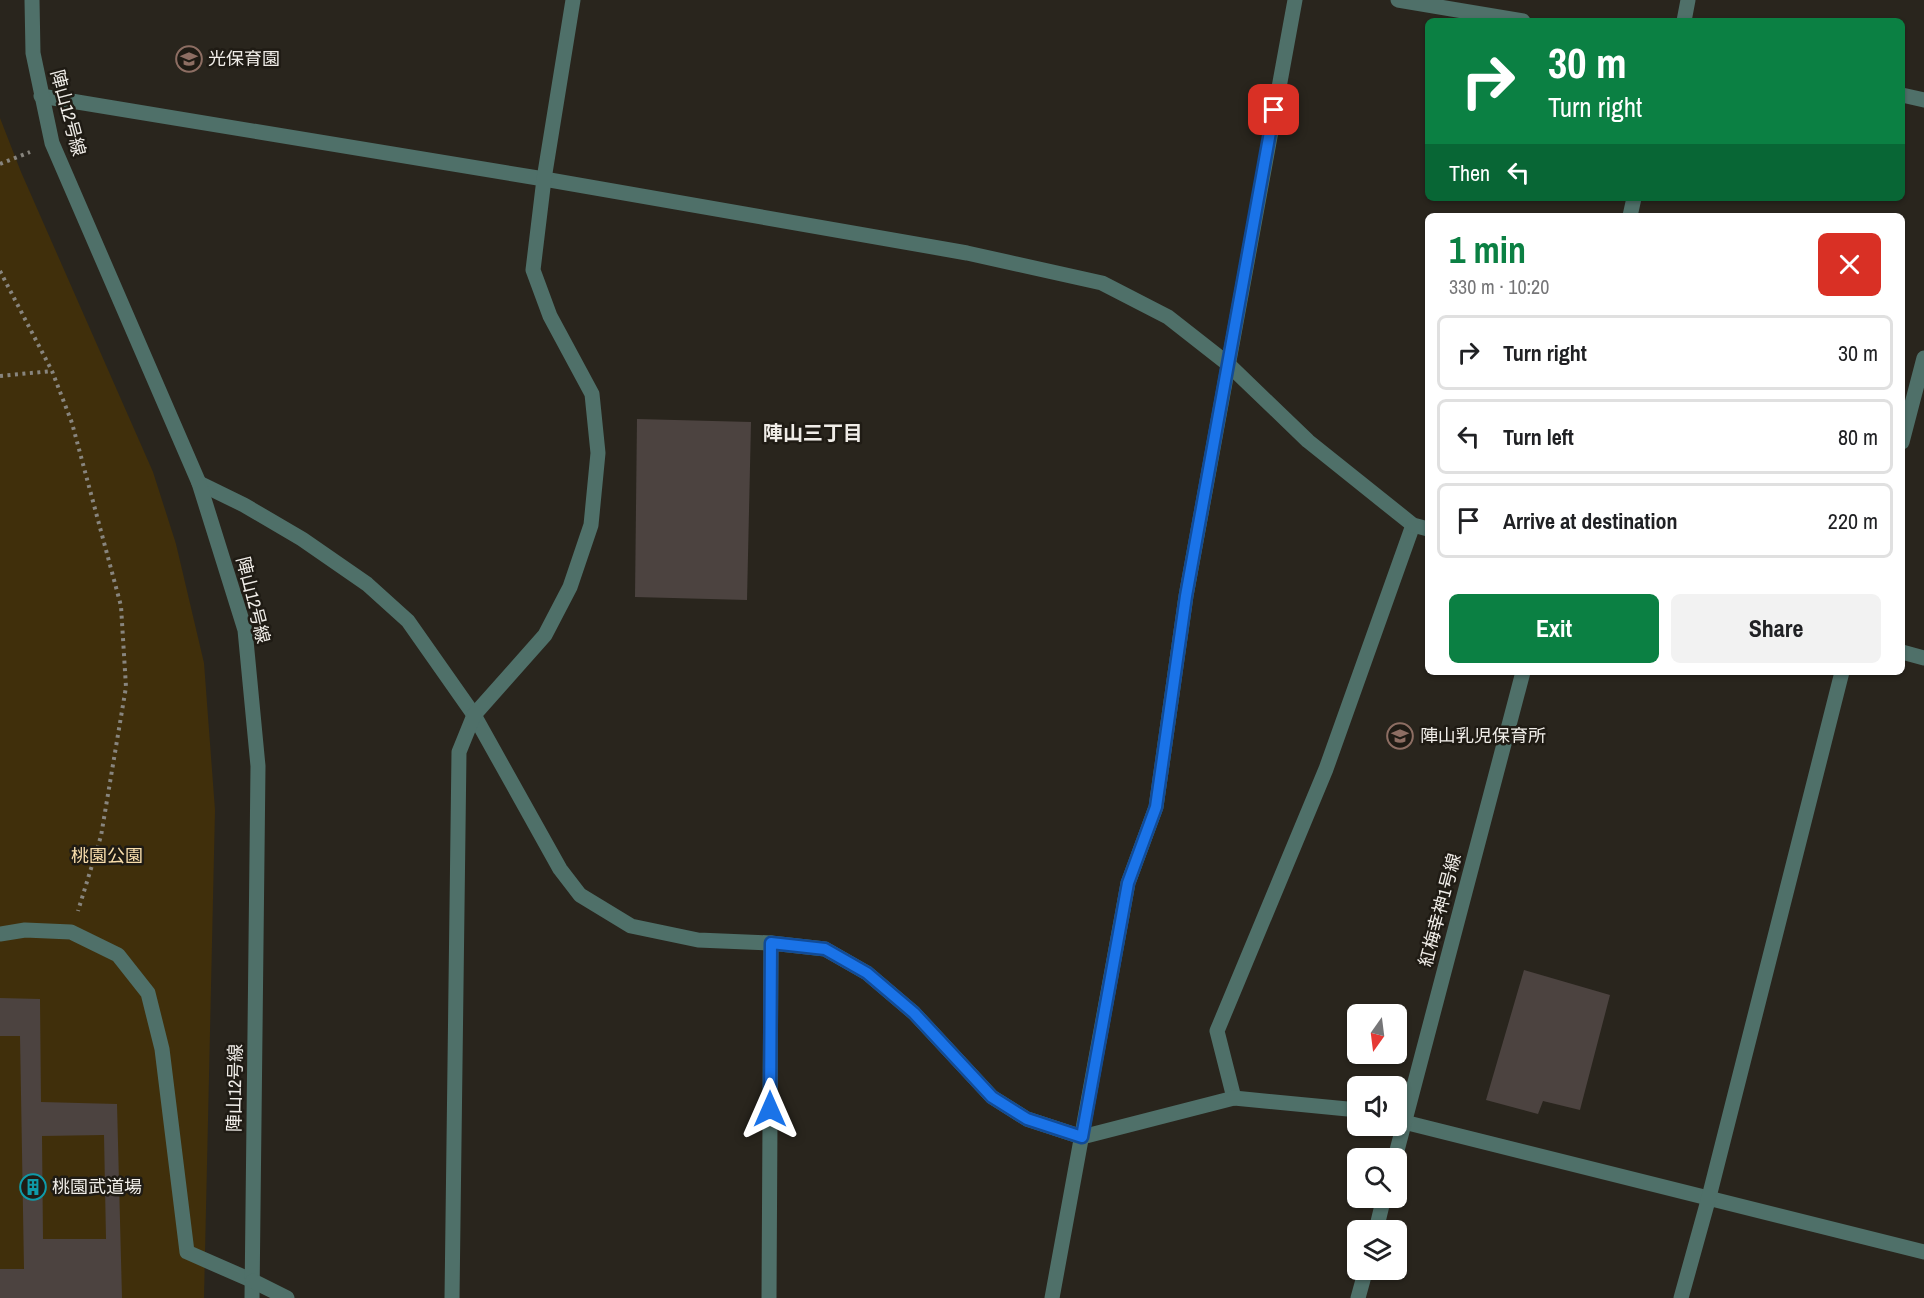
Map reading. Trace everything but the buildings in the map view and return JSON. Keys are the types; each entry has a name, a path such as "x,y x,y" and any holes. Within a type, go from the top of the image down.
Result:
{"street":[{"name":"陣山12号線","path":"32,0 33,53 52,143 199,483 245,630 258,766 252,1298"},
{"path":"452,1298 459,752 474,715 545,635 570,587 591,525 598,453 592,394 550,316 533,270 544,179 573,0"},
{"path":"1052,1298 1128,883 1156,807 1186,596 1295,0"},
{"path":"1398,0 1505,18"},
{"path":"1684,18 1688,0"},
{"path":"41,96 544,179 968,253 1102,282 1168,317 1228,364 1308,441 1420,527 1326,769 1217,1031 1234,1098"},
{"path":"1905,96 1924,100"},
{"path":"1905,431 1924,358"},
{"path":"199,483 244,505 302,539 367,584 408,621 474,715 560,869 580,895 631,926 698,940 771,943 825,949 867,973 914,1013 992,1097 1027,1119 1082,1137 1234,1098 1347,1109"},
{"path":"1905,653 1924,658"},
{"name":"紅梅幸神1号線","path":"1407,1095 1522,675"},
{"path":"1681,1298 1709,1197 1841,675"},
{"path":"0,934 26,930 71,932 118,956 148,993 162,1049 187,1252 288,1298"},
{"path":"769,1298 771,943"},
{"path":"1407,1123 1924,1252"},
{"path":"1358,1298 1363,1280"}],"path":[{"path":"0,164 52,143"},
{"path":"0,271 52,371 72,423 121,606 126,687 101,836 71,932"},
{"path":"0,376 52,371"}],"green space":[{"name":"桃園公園","path":"0,118 21,172 153,472 176,544 204,663 215,810 204,1298 0,1298"}],"place":[{"name":"光保育園","path":"189,59"},
{"name":"陣山乳児保育所","path":"1400,736"},
{"name":"桃園武道場","path":"33,1187"}],"district":[{"name":"陣山三丁目","path":"813,433"}],"route":[{"path":"770,1109 771,943 825,949 867,973 914,1013 992,1097 1027,1119 1082,1137 1128,883 1156,807 1186,596 1274,110"}]}
